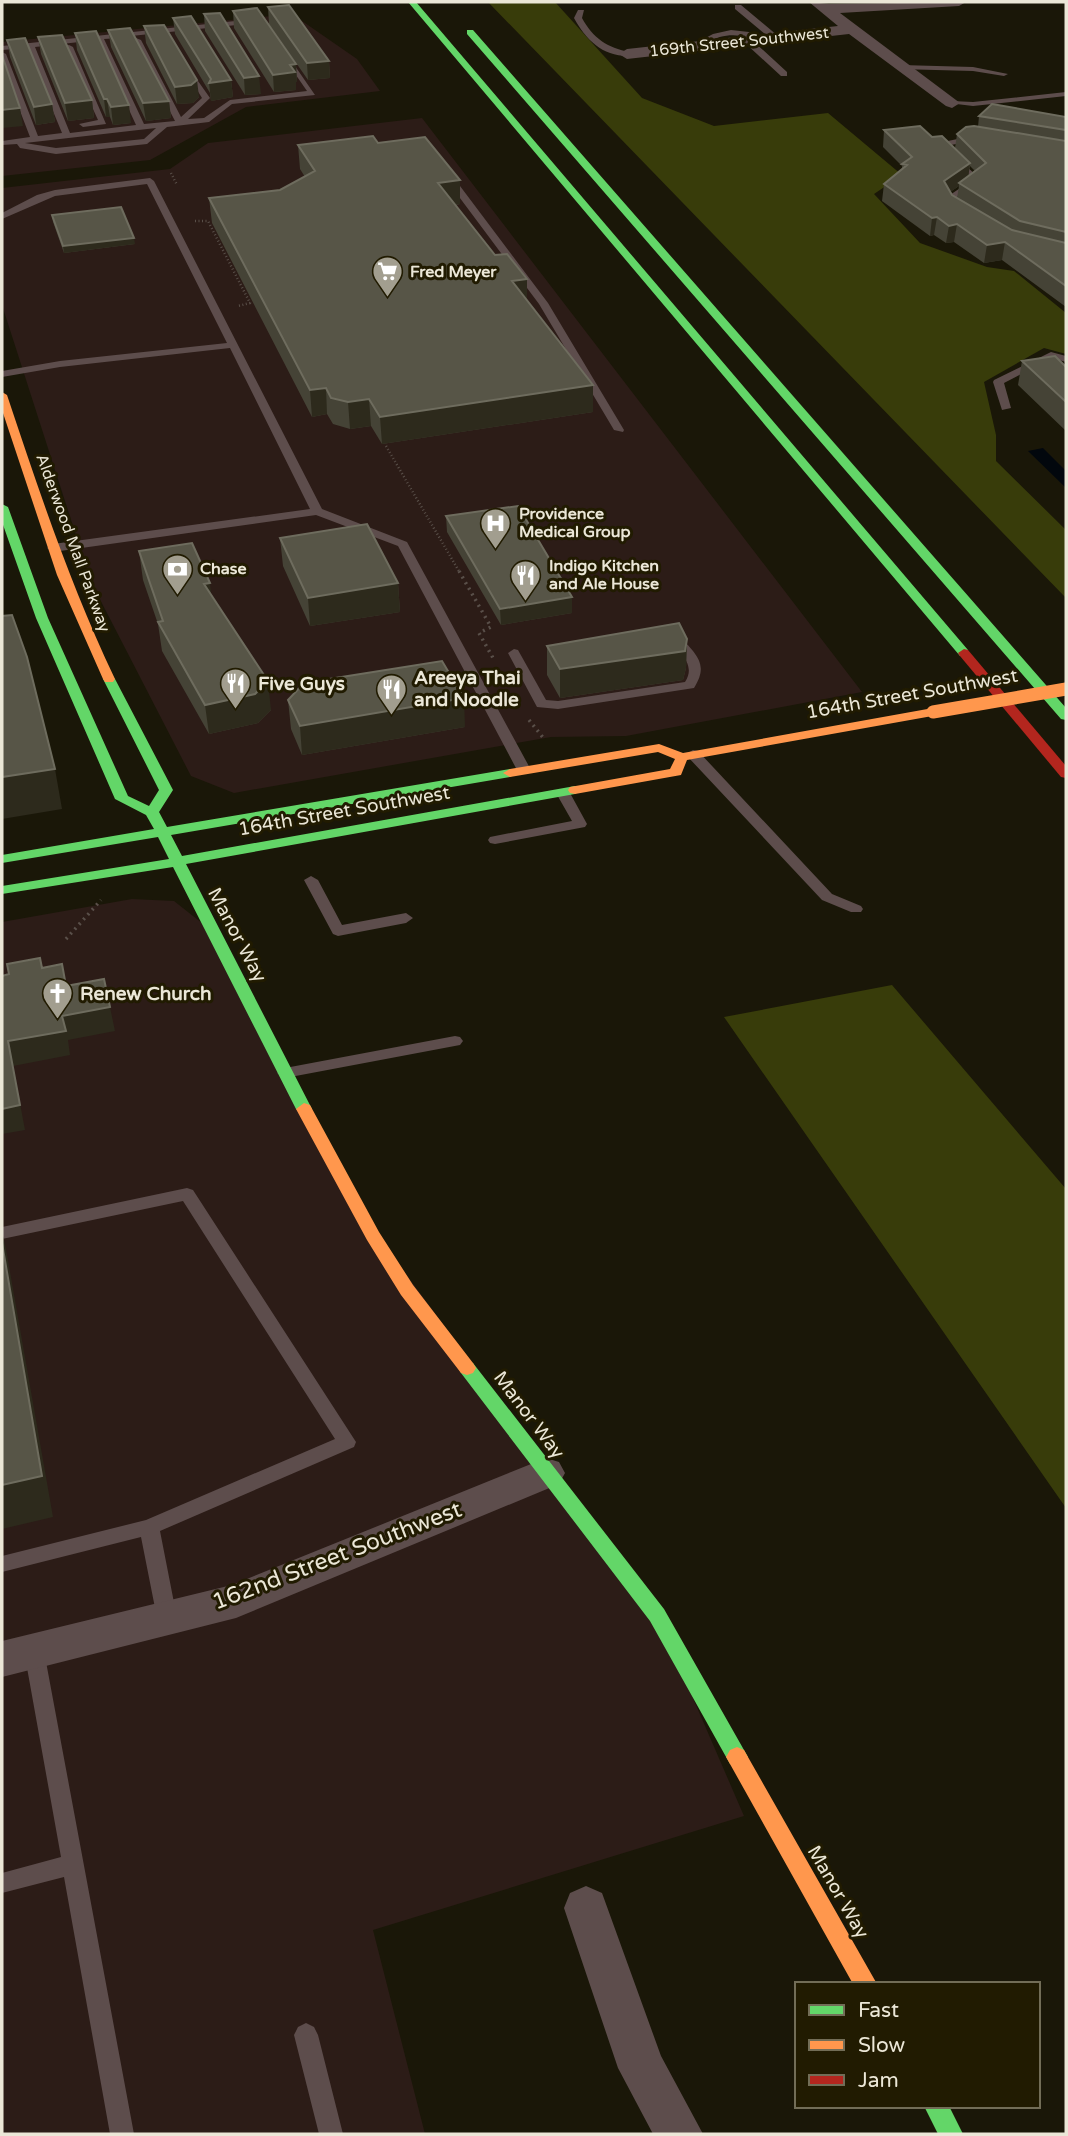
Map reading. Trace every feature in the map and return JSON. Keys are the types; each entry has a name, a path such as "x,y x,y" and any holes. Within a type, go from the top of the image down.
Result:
{"main road":[{"path":"405,5 471,74 1066,774"},
{"path":"455,17 1066,716"},
{"name":"Alderwood Mall Parkway","path":"2,395 53,548 86,634 166,790 152,812"},
{"path":"2,507 15,553 50,641 122,799 152,812 176,862"},
{"name":"164th Street Southwest","path":"2,859 164,834 659,748 688,755 1066,689"},
{"name":"164th Street Southwest","path":"2,890 176,862 676,772 688,755"},
{"name":"Manor Way","path":"176,862 350,1198 407,1290 657,1615 865,1982"},
{"path":"937,2108 951,2134"}],"street":[{"name":"169th Street Southwest","path":"821,6 959,2"},
{"path":"821,6 952,103"},
{"name":"169th Street Southwest","path":"627,54 850,30"},
{"name":"162nd Street Southwest","path":"18,1655 236,1601 546,1473"},
{"path":"586,1908 642,2068 679,2134"}],"lane":[{"path":"738,7 785,74"},
{"path":"581,12 578,18 592,39 610,52 627,54"},
{"path":"31,47 262,20"},
{"path":"225,24 231,34"},
{"path":"196,27 202,37"},
{"path":"113,36 137,40 169,37"},
{"path":"99,37 141,127"},
{"path":"137,40 180,123"},
{"path":"31,47 65,131"},
{"path":"2,48 69,47 103,122 35,139 2,143"},
{"path":"65,131 206,120 230,102 312,93 283,51"},
{"path":"2,54 35,139"},
{"path":"180,123 205,98 181,57"},
{"path":"901,67 973,69 1004,74"},
{"path":"264,87 270,97"},
{"path":"235,90 242,101"},
{"path":"952,103 973,104 1066,94"},
{"path":"20,141 23,146 56,152 147,141 165,124"},
{"path":"966,215 954,208 948,199 977,180 938,144 972,138 986,140"},
{"path":"444,170 543,303 619,430"},
{"path":"2,216 40,197 55,193 150,181 317,511"},
{"path":"6,374 35,375 233,345"},
{"path":"1006,408 998,382 1051,355 1066,359"},
{"path":"53,548 317,511 403,544 524,770"},
{"path":"514,653 542,704 558,705 689,685 695,676 695,662 668,629"},
{"path":"688,755 827,897 856,909"},
{"path":"495,840 580,824 563,793"},
{"path":"310,880 338,931 406,918"},
{"path":"285,1073 455,1041"},
{"path":"2,1233 187,1194 347,1442 149,1527 2,1564"},
{"path":"149,1527 167,1618"},
{"path":"18,1655 73,1864 122,2134"},
{"path":"2,1883 73,1864"},
{"path":"306,2035 331,2134"}],"path":[{"path":"171,173 179,188"},
{"path":"193,218 196,223 208,221 250,303 237,305 242,316"},
{"path":"386,446 491,627 479,633 497,665"},
{"path":"527,718 546,741"},
{"path":"66,939 105,895"}],"shaded area":[{"path":"292,14 357,59 380,91 246,107 150,160 2,176 2,42"},
{"path":"422,118 862,692 626,736 551,737 234,793 191,776 91,582 2,305 2,188 170,169 208,143"},
{"path":"1043,448 1066,471 1066,488 1028,451"},
{"path":"132,899 174,901 212,931 350,1198 657,1615 744,1816 373,1930 425,2134 2,2134 2,922"}],"green space":[{"path":"488,2 555,2 642,98 714,126 828,113 902,175 874,194 920,243 987,267 1014,271 1066,313 1066,354 1044,348 984,382 996,435 996,461 1066,530 1066,598"},
{"path":"892,985 1066,1189 1066,1508 724,1017"}],"building":[{"path":"289,5 329,61 307,63 268,7"},
{"path":"257,8 296,64 290,65 295,72 273,75 233,11"},
{"path":"220,13 259,76 244,78 204,14"},
{"path":"191,16 231,80 209,83 211,79 173,18"},
{"path":"164,25 197,80 191,85 175,87 144,26"},
{"path":"130,28 169,101 143,103 108,30"},
{"path":"96,31 129,105 111,107 107,99 104,99 75,33"},
{"path":"62,35 92,100 65,103 38,37"},
{"path":"25,38 52,104 34,107 7,40"},
{"path":"2,55 20,108 2,110"},
{"path":"992,104 1066,117 1066,130 979,116"},
{"path":"920,126 932,137 942,136 970,163 944,181 952,195 1012,230 1066,243 1066,286 1005,242 987,245 957,224 949,226 937,217 932,218 884,184 907,165 902,164 912,157 884,130"},
{"path":"966,127 1066,141 1066,232 1020,221 959,183 986,163 957,134"},
{"name":"Fred Meyer","path":"373,136 378,143 425,137 460,180 438,183 495,255 507,254 527,279 512,281 593,385 380,417 369,399 348,402 331,398 326,388 310,390 209,198 280,190 315,171 298,145"},
{"path":"121,207 134,238 63,246 52,215"},
{"path":"1055,356 1066,367 1066,402 1022,361"},
{"path":"518,506 572,597 500,609 446,516"},
{"path":"367,524 398,583 308,598 280,538"},
{"path":"192,543 210,583 204,584 268,681 255,694 205,705 158,622 163,621 139,551"},
{"path":"12,615 27,657 55,769 2,777 2,616"},
{"path":"679,623 687,639 685,651 560,669 547,646"},
{"path":"442,661 464,698 300,726 288,700 304,683"},
{"path":"40,958 42,968 62,964 66,986 104,979 110,1007 62,1016 66,1031 8,1041 20,1105 2,1109 2,976 9,974 7,964"},
{"path":"2,1243 42,1476 2,1485"}],"traffic: fast":[{"path":"412,2 964,653"},
{"path":"470,32 1066,716"},
{"path":"2,507 42,618 122,799 152,812 304,1109"},
{"path":"109,679 166,790 152,812"},
{"path":"2,859 510,773"},
{"path":"2,890 266,847 575,790"},
{"path":"467,1368 657,1615 737,1757"},
{"path":"937,2108 951,2134"}],"traffic: slow":[{"path":"2,395 63,575 109,679"},
{"path":"933,712 1066,689"},
{"path":"510,773 659,748 682,757 933,712"},
{"path":"575,790 676,772 681,759"},
{"path":"304,1109 373,1236 407,1290 467,1368"},
{"path":"737,1757 865,1982"}],"traffic: jam":[{"path":"964,653 1066,774"}],"place":[{"name":"Fred Meyer","path":"387,299"},
{"name":"Providence Medical Group","path":"496,550"},
{"name":"Chase","path":"177,596"},
{"name":"Indigo Kitchen and Ale House","path":"526,602"},
{"name":"Five Guys","path":"235,711"},
{"name":"Areeya Thai and Noodle","path":"391,716"},
{"name":"Renew Church","path":"57,1021"}]}
